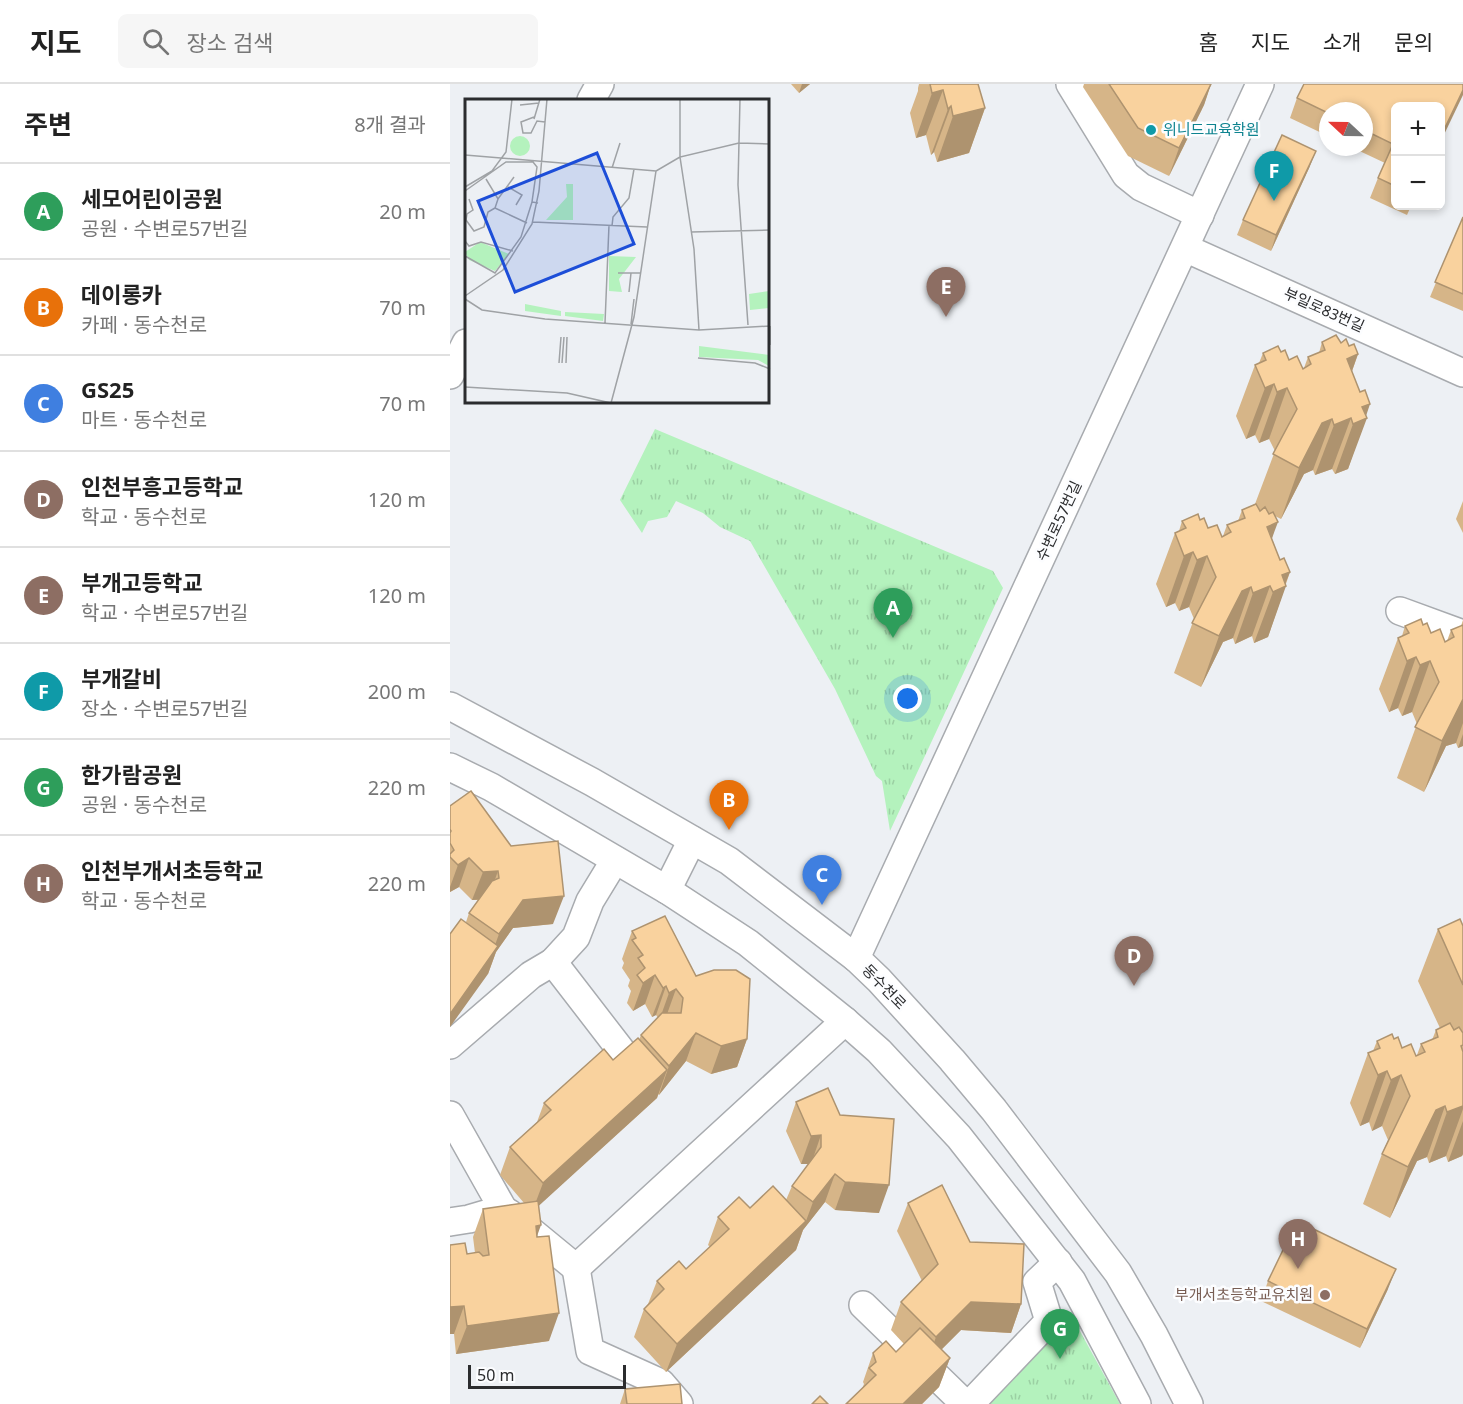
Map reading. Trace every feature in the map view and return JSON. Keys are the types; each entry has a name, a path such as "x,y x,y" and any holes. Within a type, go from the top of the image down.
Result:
{"street":[{"path":"592,99 600,84"},
{"path":"1070,84 1126,175 1141,187 1200,215"},
{"name":"수변로57번길","path":"856,958 1260,84"},
{"name":"부일로83번길","path":"1185,248 1463,373"},
{"path":"450,375 465,345"},
{"path":"1400,611 1463,634"},
{"name":"동수천로","path":"450,706 592,782 729,861 856,958 923,1028 987,1102 1118,1273 1154,1335 1189,1404"},
{"path":"450,767 490,787 667,890 748,943 879,1051 959,1137 1072,1281 1137,1404"},
{"path":"667,890 692,840"},
{"path":"450,1045 531,975 553,962 576,937 590,901 615,860"},
{"path":"553,962 627,1058"},
{"path":"576,1268 845,1021"},
{"path":"450,1115 503,1209 576,1268 590,1351 661,1383 679,1404"},
{"path":"450,1222 469,1220 503,1209"},
{"path":"862,1305 967,1404 1048,1321 1037,1282 1058,1262"}],"green space":[{"path":"655,429 993,571 1003,588 890,831 882,781 876,776 835,689 750,541 720,527 703,513 676,501 667,517 648,521 642,533 620,500"},
{"path":"1070,1313 1120,1404 981,1404"}],"building":[{"path":"930,84 978,84 985,108 953,116 951,106 948,109 943,90 932,93"},
{"path":"1109,84 1211,84 1179,148 1138,128"},
{"path":"1304,84 1463,84 1463,90 1445,128 1445,102 1391,102 1391,143 1373,134 1373,102 1319,102 1319,109 1297,98"},
{"path":"1282,135 1316,151 1276,235 1243,220"},
{"path":"1391,149 1391,184 1378,178"},
{"path":"1463,217 1463,294 1435,282"},
{"path":"1336,335 1341,343 1346,339 1349,346 1354,344 1358,354 1347,359 1360,392 1365,390 1370,404 1362,407 1367,418 1353,424 1351,418 1334,425 1332,419 1322,423 1299,468 1273,454 1297,409 1287,388 1277,392 1274,384 1265,388 1255,365 1266,360 1263,353 1278,346 1281,352 1285,350 1289,360 1297,356 1303,369 1311,364 1308,357 1325,350 1322,342"},
{"path":"1256,504 1260,511 1265,507 1269,514 1273,512 1278,522 1267,527 1280,560 1284,558 1290,572 1282,575 1286,586 1273,592 1270,586 1253,593 1251,587 1242,591 1219,636 1192,623 1216,577 1207,556 1197,560 1193,552 1184,556 1175,533 1186,528 1182,521 1198,514 1200,520 1204,518 1208,528 1217,525 1222,537 1231,532 1227,525 1245,518 1242,510"},
{"path":"1421,619 1423,625 1427,623 1431,633 1440,629 1445,642 1454,637 1451,630 1463,625 1463,699 1442,741 1415,727 1439,682 1430,661 1420,665 1416,657 1407,661 1398,638 1409,633 1405,626"},
{"path":"471,791 511,846 558,841 564,896 523,900 499,934 469,913 492,881 499,878 498,871 483,872 469,858 458,865 450,857 454,850 450,843 450,806"},
{"path":"665,916 696,976 714,970 736,970 750,979 747,1039 721,1046 696,1033 669,1066 641,1035 662,1013 681,1013 683,998 676,989 669,993 666,986 663,988 655,975 643,983 637,975 645,968 638,958 643,955 632,940 636,938 632,931"},
{"path":"461,919 498,946 450,1014 450,934"},
{"path":"1460,919 1463,926 1463,985 1438,929"},
{"path":"1450,1023 1454,1030 1459,1027 1463,1033 1463,1045 1461,1046 1463,1106 1447,1112 1445,1106 1436,1110 1408,1167 1382,1154 1410,1096 1401,1075 1391,1080 1387,1071 1378,1075 1368,1053 1380,1048 1377,1041 1392,1034 1394,1039 1398,1037 1402,1048 1411,1044 1416,1056 1425,1052 1421,1044 1438,1037 1436,1030"},
{"path":"638,1038 667,1070 543,1183 510,1147 551,1110 544,1103 604,1049 613,1060"},
{"path":"828,1088 840,1115 894,1119 889,1185 845,1182 835,1174 813,1202 792,1186 821,1147 821,1135 811,1136 796,1102"},
{"path":"942,1185 970,1242 1024,1244 1021,1304 971,1302 936,1337 901,1302 938,1264 908,1203"},
{"path":"773,1186 806,1221 677,1344 644,1309 664,1289 657,1281 679,1261 686,1269 729,1229 718,1217 739,1197 750,1208"},
{"path":"538,1201 541,1225 536,1226 537,1237 549,1236 559,1313 467,1326 464,1306 450,1307 450,1245 465,1243 467,1254 479,1252 483,1256 489,1255 483,1209"},
{"name":"부개서초등학교유치원","path":"1297,1221 1396,1269 1367,1329 1268,1281"},
{"path":"920,1328 950,1358 903,1404 846,1404 876,1375 869,1368 876,1362 873,1353 886,1341 896,1352"},
{"path":"680,1384 682,1404 627,1404 625,1389"},
{"path":"820,1396 828,1404 812,1404"}],"place":[{"name":"위니드교육학원","path":"1151,130"},
{"name":"부개갈비","path":"1274,201"},
{"name":"부개고등학교","path":"946,317"},
{"name":"세모어린이공원","path":"893,638"},
{"name":"데이롱카","path":"729,830"},
{"name":"GS25","path":"822,905"},
{"name":"인천부흥고등학교","path":"1134,986"},
{"name":"인천부개서초등학교","path":"1298,1269"},
{"name":"부개서초등학교유치원","path":"1325,1295"},
{"name":"한가람공원","path":"1060,1359"}]}
